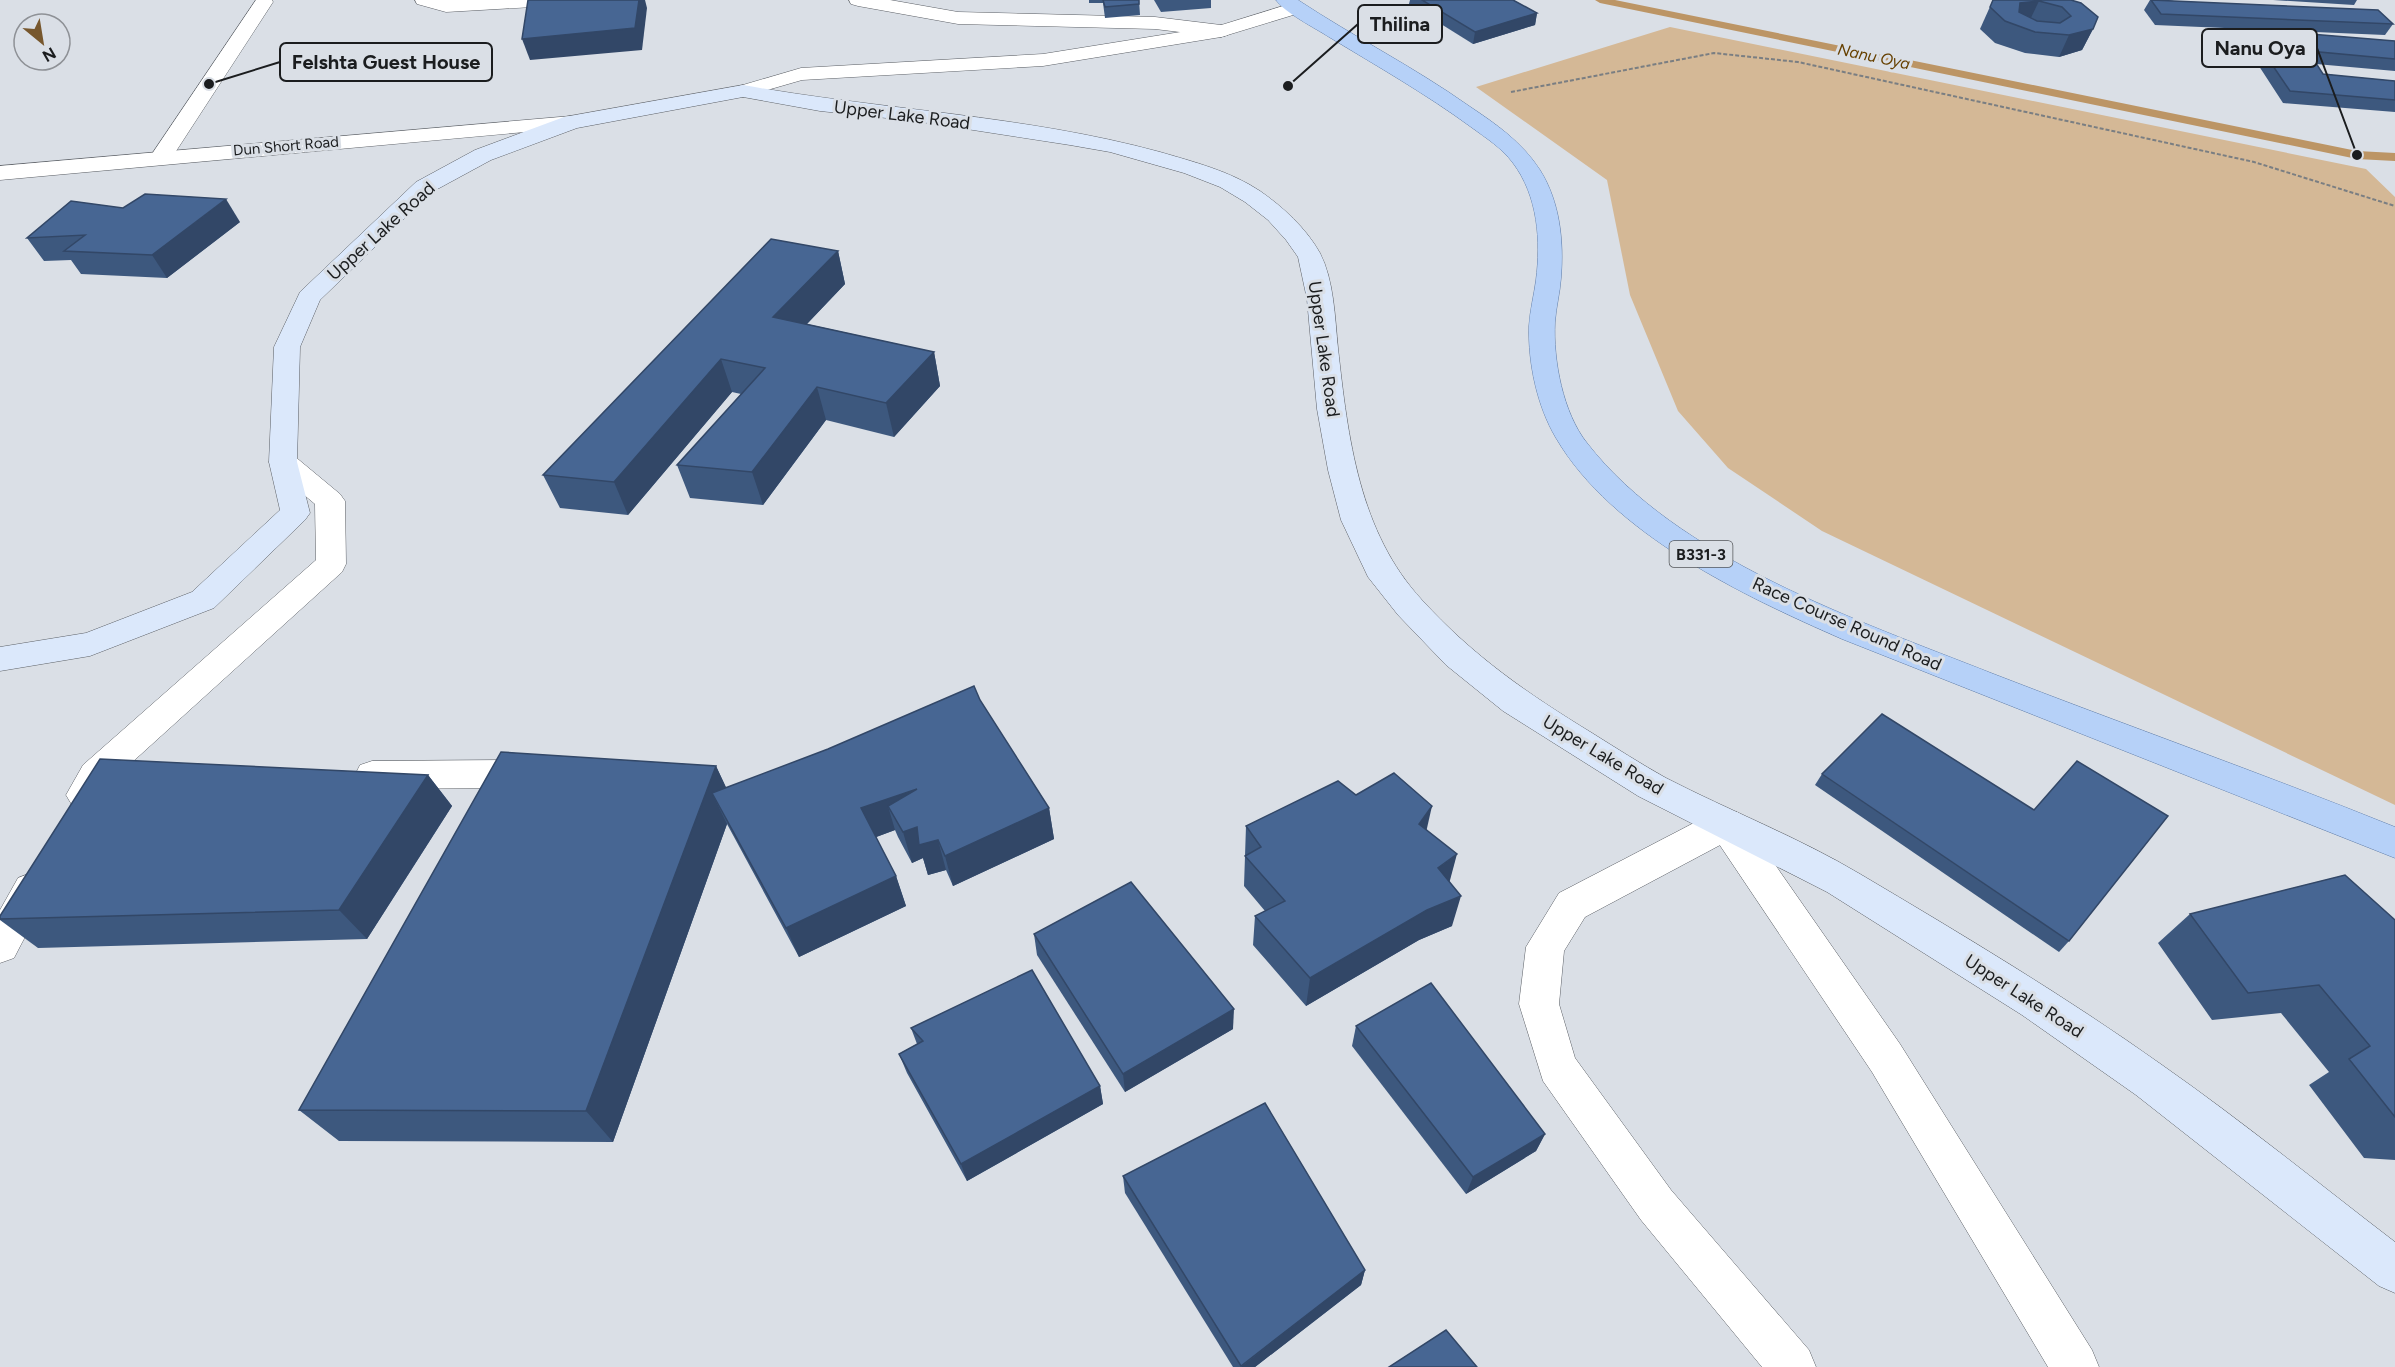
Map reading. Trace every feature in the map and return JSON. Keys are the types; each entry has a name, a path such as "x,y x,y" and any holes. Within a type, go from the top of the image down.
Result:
{"main road":[{"name":"Race Course Round Road","path":"1291,4 1452,103 1505,142 1522,160 1537,185 1549,225 1550,272 1542,325 1547,369 1557,412 1575,447 1606,481 1641,512 1692,549 1764,589 1839,625 1986,685 2300,803 2395,843"}],"street":[{"path":"424,0 446,6 550,0"},
{"path":"858,0 958,18 1155,23 1221,31"},
{"path":"161,157 264,2"},
{"path":"743,91 801,74 1043,60 1221,31 1291,4"},
{"name":"Upper Lake Road","path":"0,659 90,644 203,600 295,513 283,462 287,347 309,297 424,187 483,154 572,122 743,91 820,105 998,126 1113,146 1192,168 1228,182 1253,197 1289,228 1310,257 1320,299 1332,409 1342,470 1356,520 1379,569 1409,607 1457,656 1515,702 1650,786 1840,881 2036,1002 2151,1081 2395,1270"},
{"name":"Dun Short Road","path":"0,173 572,122"},
{"path":"67,825 95,775 331,564 330,501 283,462"},
{"path":"345,775 511,774"},
{"path":"95,775 143,775"},
{"path":"1792,1367 1656,1205 1557,1067 1539,1004 1545,947 1572,905 1726,824 1886,1058 2076,1367"},
{"path":"0,945 45,865"}],"path":[{"path":"1452,103 1714,53 1787,61 2254,162 2395,206"}],"shaded area":[{"path":"1670,27 2366,169 2395,197 2395,805 1822,531 1728,468 1678,411 1630,295 1607,180 1476,87"}],"building":[{"path":"528,0 639,0 635,28 522,39"},
{"path":"1103,0 1139,0 1139,4 1105,7"},
{"path":"1422,0 1513,0 1537,13 1475,32"},
{"path":"1993,0 2071,0 2081,3 2098,17 2093,29 2069,35 2035,32 2005,21 1990,7","holes":["2039,1 2062,7 2071,16 2060,23 2037,21 2019,12 2020,3"]},
{"path":"2151,0 2378,10 2393,24 2161,14"},
{"path":"2248,29 2395,41 2395,59 2308,51 2323,74 2395,81 2395,100 2290,91"},
{"path":"145,194 226,199 152,255 64,251 85,235 27,238 71,201 123,208"},
{"path":"771,239 838,251 773,317 934,352 886,403 817,387 752,472 677,465 765,368 721,359 614,482 543,475"},
{"path":"974,686 980,700 1049,808 945,856 938,840 919,845 917,827 903,832 888,806 917,789 861,808 896,876 786,928 712,793 828,749"},
{"path":"1882,714 2034,810 2077,761 2168,816 2069,941 1822,774"},
{"path":"501,752 716,766 586,1111 299,1110"},
{"path":"100,759 428,775 339,910 0,919"},
{"path":"1394,773 1432,806 1419,824 1457,854 1438,868 1461,896 1427,910 1310,978 1255,916 1285,901 1245,856 1261,847 1246,826 1338,781 1356,795"},
{"path":"2345,875 2395,920 2395,1117 2349,1059 2370,1046 2319,985 2248,993 2190,914"},
{"path":"1131,882 1234,1009 1123,1074 1034,934"},
{"path":"1032,970 1100,1086 961,1164 899,1054 923,1041 911,1028"},
{"path":"1431,983 1545,1134 1473,1177 1356,1026"},
{"path":"1265,1103 1365,1270 1241,1366 1123,1176"},
{"path":"1446,1330 1477,1367 1389,1367"}],"waterway":[{"name":"Nanu Oya","path":"1600,0 2357,155 2395,157"}],"place":[{"name":"Felshta Guest House","path":"209,84"},
{"name":"Thilina","path":"1288,86"},
{"name":"Nanu Oya","path":"2357,155"}]}
